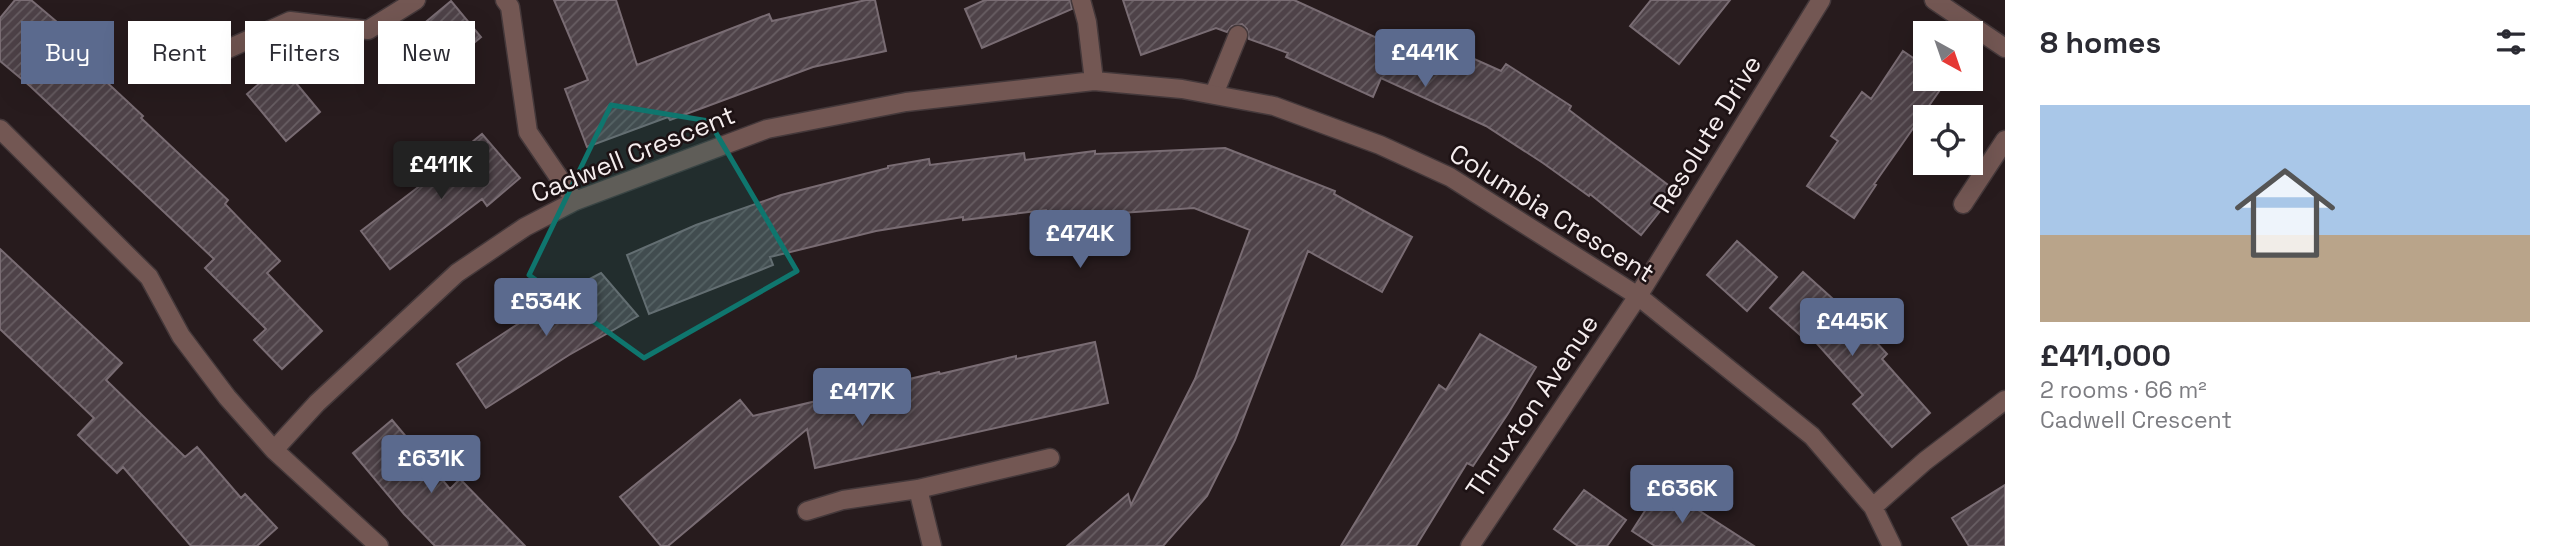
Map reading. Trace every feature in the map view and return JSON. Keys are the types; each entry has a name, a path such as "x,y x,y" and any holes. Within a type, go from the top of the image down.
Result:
{"street":[{"path":"231,48 290,21 368,30 416,0"},
{"path":"505,0 510,8 528,132 575,201"},
{"path":"1081,0 1087,22 1094,81"},
{"name":"Resolute Drive","path":"1638,296 1821,0"},
{"path":"1934,0 2005,48"},
{"path":"1214,94 1238,35"},
{"name":"Cadwell Crescent","path":"274,450 317,403 457,273 525,227 575,201 767,129 906,102 1094,81"},
{"name":"Columbia Crescent","path":"1094,81 1182,89 1274,106 1380,145 1450,177 1638,296 1812,436 1873,508 1892,546"},
{"path":"0,130 149,277 181,336 227,397 274,450 379,546"},
{"path":"1964,204 2005,140"},
{"name":"Thruxton Avenue","path":"1471,546 1638,296"},
{"path":"1873,508 1924,461 2005,400"},
{"path":"807,511 844,500 918,489 1050,458"},
{"path":"918,489 932,546"}],"highlighted area":[{"path":"611,105 709,121 797,271 644,358 529,275"}],"building":[{"path":"15,0 31,0 56,21 21,21 21,78 0,61 0,18"},
{"path":"554,0 616,0 637,65 769,14 772,21 866,0 875,0 886,51 813,67 670,120 668,117 587,147 565,89 588,80"},
{"path":"985,0 1070,0 1072,9 982,48 965,9"},
{"path":"1123,0 1294,0 1414,55 1423,36 1501,71 1506,64 1571,106 1569,110 1676,191 1641,235 1590,194 1589,196 1486,126 1381,78 1373,97 1286,57 1288,53 1249,39 1247,29 1242,24 1232,26 1227,32 1216,28 1141,55"},
{"path":"1651,0 1730,0 1679,64 1630,26"},
{"path":"451,1 468,21 427,21"},
{"path":"475,30 481,37 475,42"},
{"path":"1903,51 1913,58 1913,91 1939,91 1929,105 1913,105 1913,128 1854,218 1807,186 1838,141 1831,136 1862,92 1871,99"},
{"path":"28,84 109,84 228,200 225,204 280,261 267,273 322,331 282,369 254,340 266,329 205,268 214,259"},
{"path":"259,84 297,84 320,112 286,141 247,94"},
{"path":"482,134 520,178 487,206 482,199 390,269 361,231 451,162 449,161"},
{"path":"1225,148 1335,191 1334,194 1412,237 1382,292 1308,251 1235,440 1207,496 1163,546 1067,546 1128,494 1131,505 1195,379 1250,230 1194,208 1047,218 1046,210 963,220 963,217 876,231 770,257 773,265 649,314 627,255 696,225 781,195 888,166 929,159 930,165 1024,153 1025,160 1095,151 1095,154"},
{"path":"1737,241 1777,277 1747,311 1707,275"},
{"path":"0,249 122,363 106,380 185,457 197,447 241,498 245,494 277,528 257,546 191,546 123,467 117,473 78,435 94,418 0,329"},
{"path":"1803,272 1853,317 1887,354 1882,359 1930,413 1892,447 1853,404 1863,395 1812,338 1808,342 1770,308"},
{"path":"601,273 638,316 569,355 486,408 457,364 536,312 534,308"},
{"path":"1480,334 1536,367 1509,412 1473,466 1467,463 1416,546 1341,546 1439,385 1446,390"},
{"path":"1095,342 1108,403 815,468 807,429 668,546 661,546 620,497 740,400 753,416 939,372 940,374 1016,356 1016,359"},
{"path":"392,420 450,489 460,479 525,546 435,546 353,453"},
{"path":"2005,485 2005,546 1969,546 1952,518"},
{"path":"1661,486 1754,546 1655,546 1632,531"},
{"path":"1584,490 1626,520 1607,546 1578,546 1554,529"}]}
